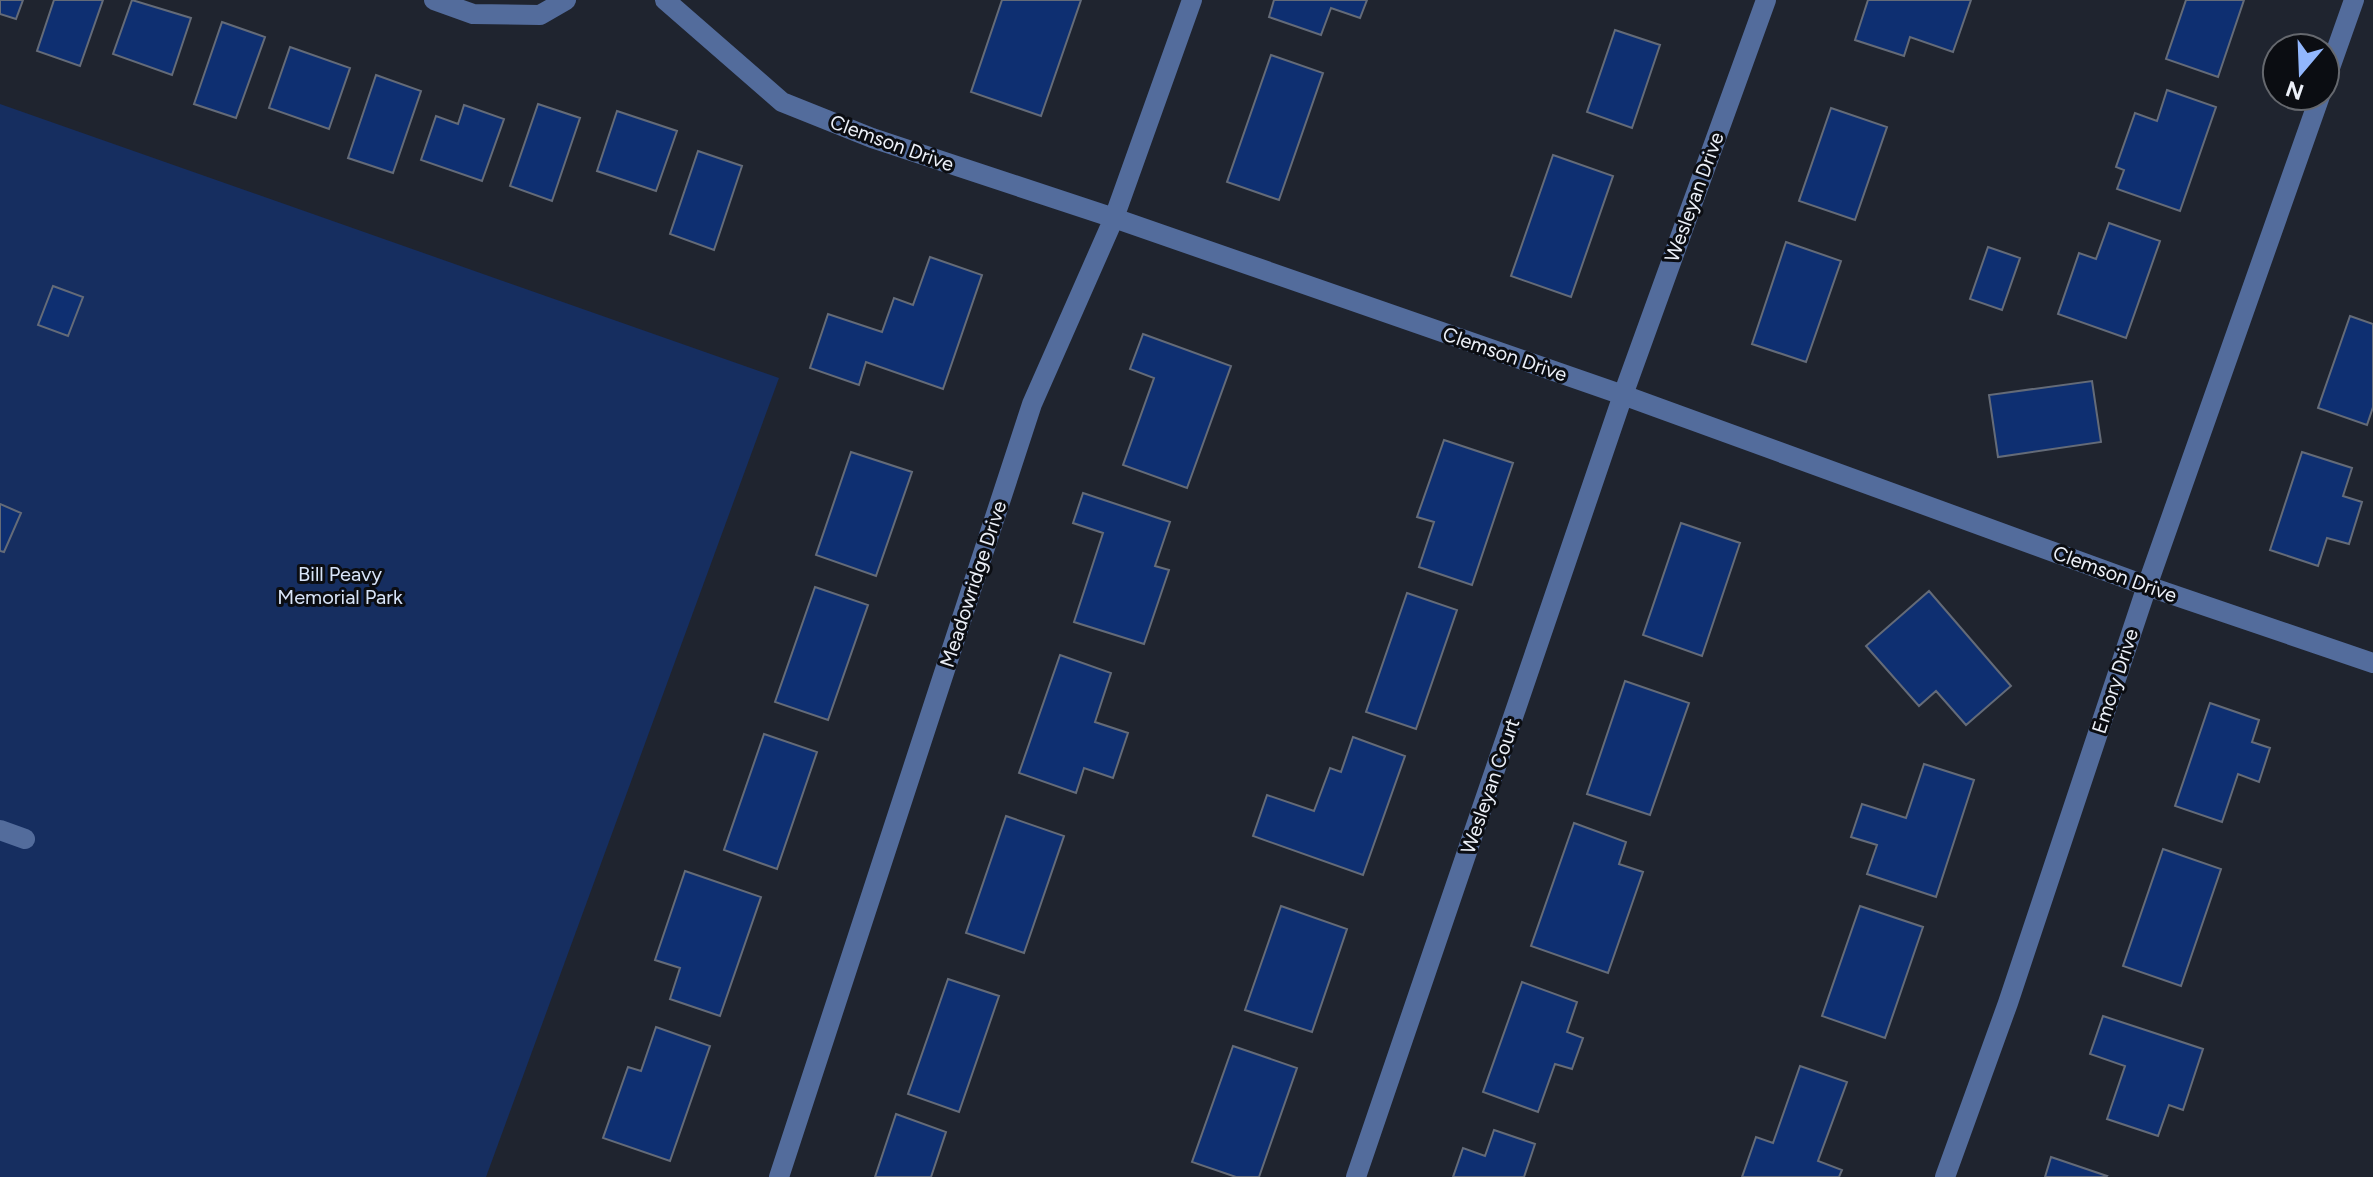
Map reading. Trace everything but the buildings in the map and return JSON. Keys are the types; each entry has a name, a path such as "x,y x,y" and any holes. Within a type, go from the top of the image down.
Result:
{"street":[{"path":"434,0 473,14 540,15 566,0"},
{"name":"Clemson Drive","path":"665,0 782,102 872,138 1114,218 1623,395 2147,586 2373,663"},
{"name":"Meadowridge Drive","path":"779,1177 1032,404 1114,218 1192,0"},
{"name":"Wesleyan Drive","path":"1623,395 1766,0"},
{"path":"2341,37 2354,0"},
{"name":"Emory Drive","path":"1945,1177 2008,1003 2147,586 2314,112"},
{"name":"Wesleyan Court","path":"1356,1177 1623,395"},
{"path":"0,830 25,839"}],"green space":[{"name":"Bill Peavy Memorial Park","path":"0,104 779,378 486,1177 0,1177"}]}
